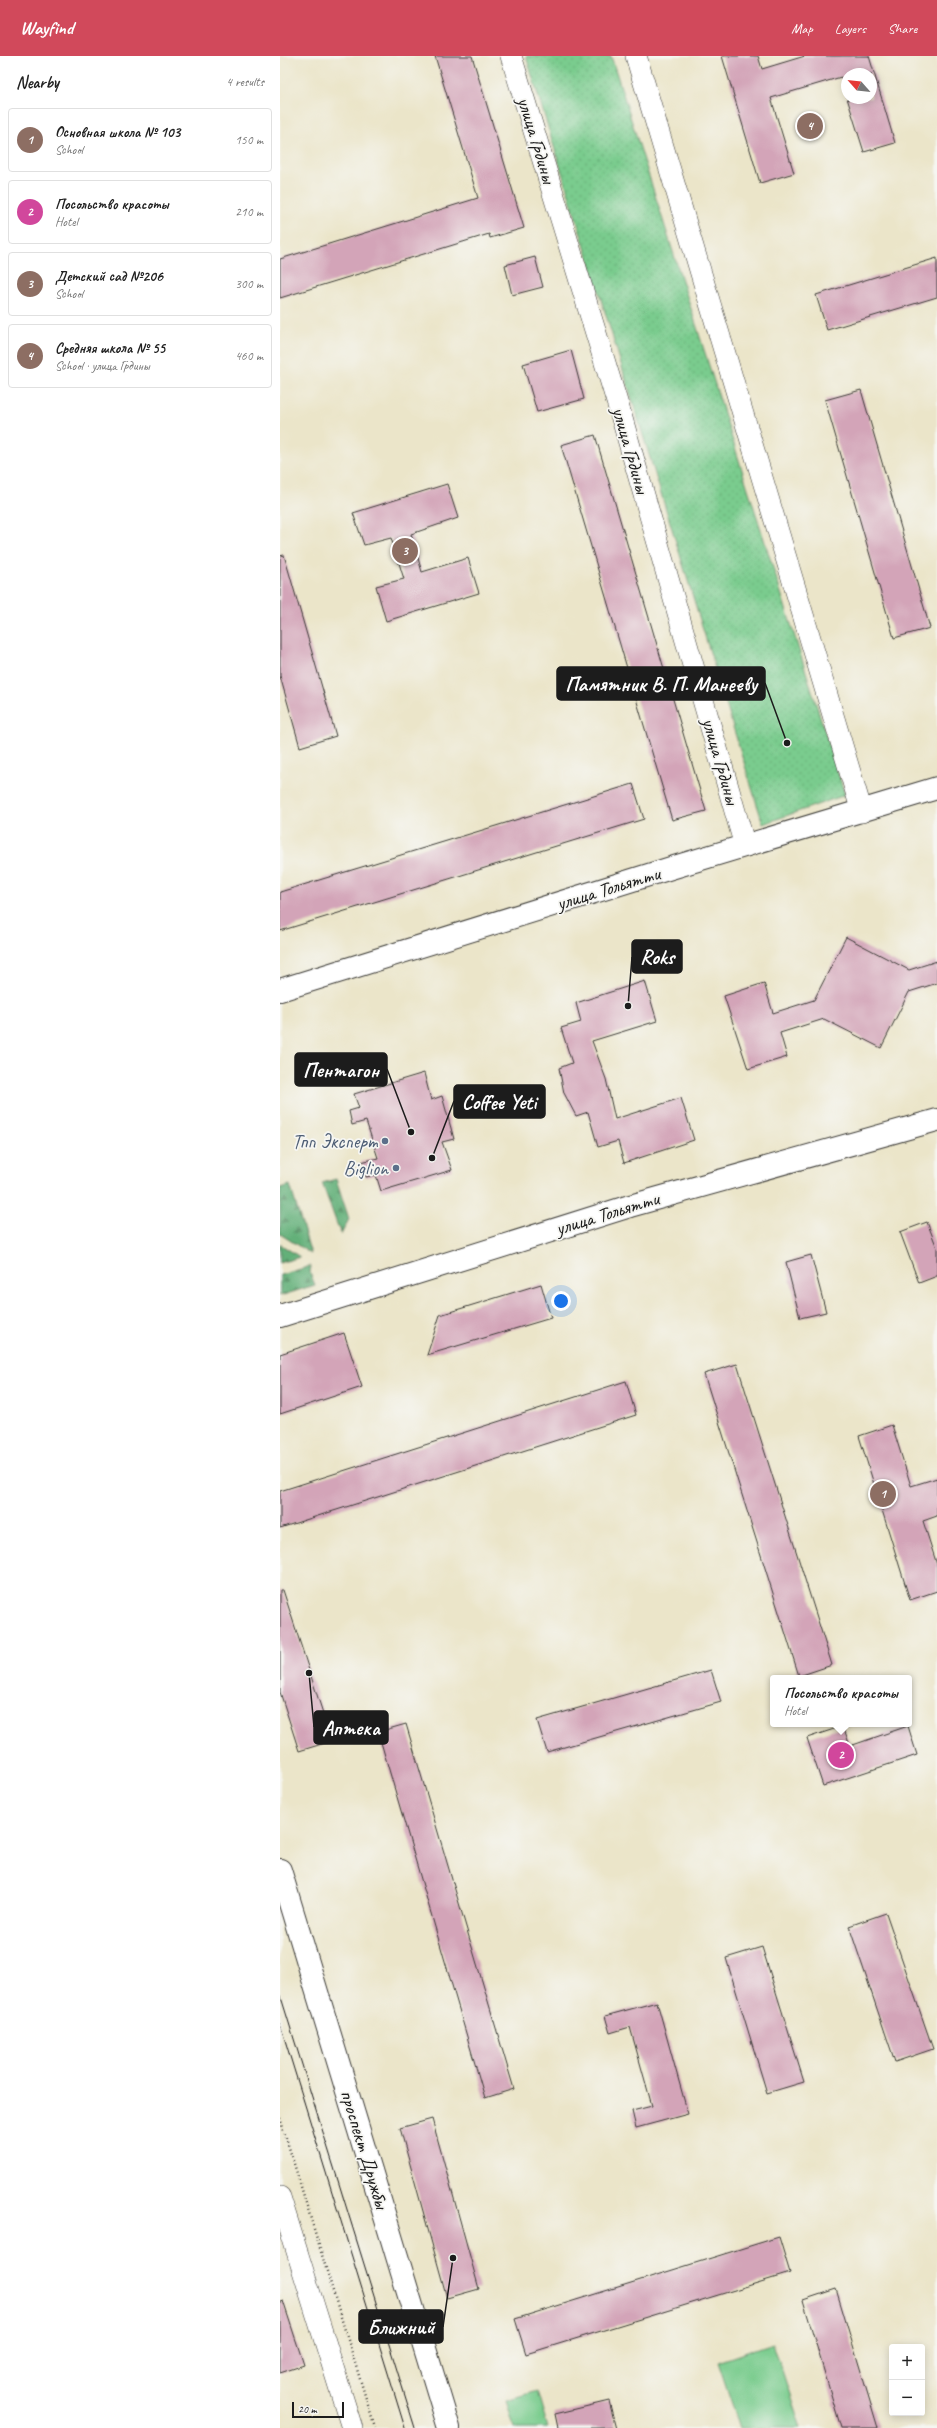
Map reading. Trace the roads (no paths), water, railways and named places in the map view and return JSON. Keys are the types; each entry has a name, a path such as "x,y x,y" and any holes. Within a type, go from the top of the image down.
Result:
{"street":[{"name":"улица Грдины","path":"511,56 620,415 745,846"},
{"path":"636,56 862,812"},
{"name":"улица Тольятти","path":"280,990 937,788"},
{"name":"улица Тольятти","path":"280,1316 630,1206 937,1120"},
{"name":"проспект Дружбы","path":"280,1870 449,2428"},
{"path":"280,2197 352,2428"}],"tram line":[{"path":"280,1994 415,2428"},
{"path":"280,2024 405,2428"}],"place":[{"name":"Средняя школа № 55","path":"810,126"},
{"name":"Детский сад №206","path":"405,551"},
{"name":"Памятник В. П. Манееву","path":"787,743"},
{"name":"Roks","path":"628,1006"},
{"name":"Пентагон","path":"411,1132"},
{"name":"Тпп Эксперт","path":"385,1141"},
{"name":"Coffee Yeti","path":"432,1158"},
{"name":"Biglion","path":"396,1168"},
{"name":"Основная школа № 103","path":"883,1494"},
{"name":"Аптека","path":"309,1673"},
{"name":"Посольство красоты","path":"841,1755"},
{"name":"Ближний","path":"453,2258"}]}
